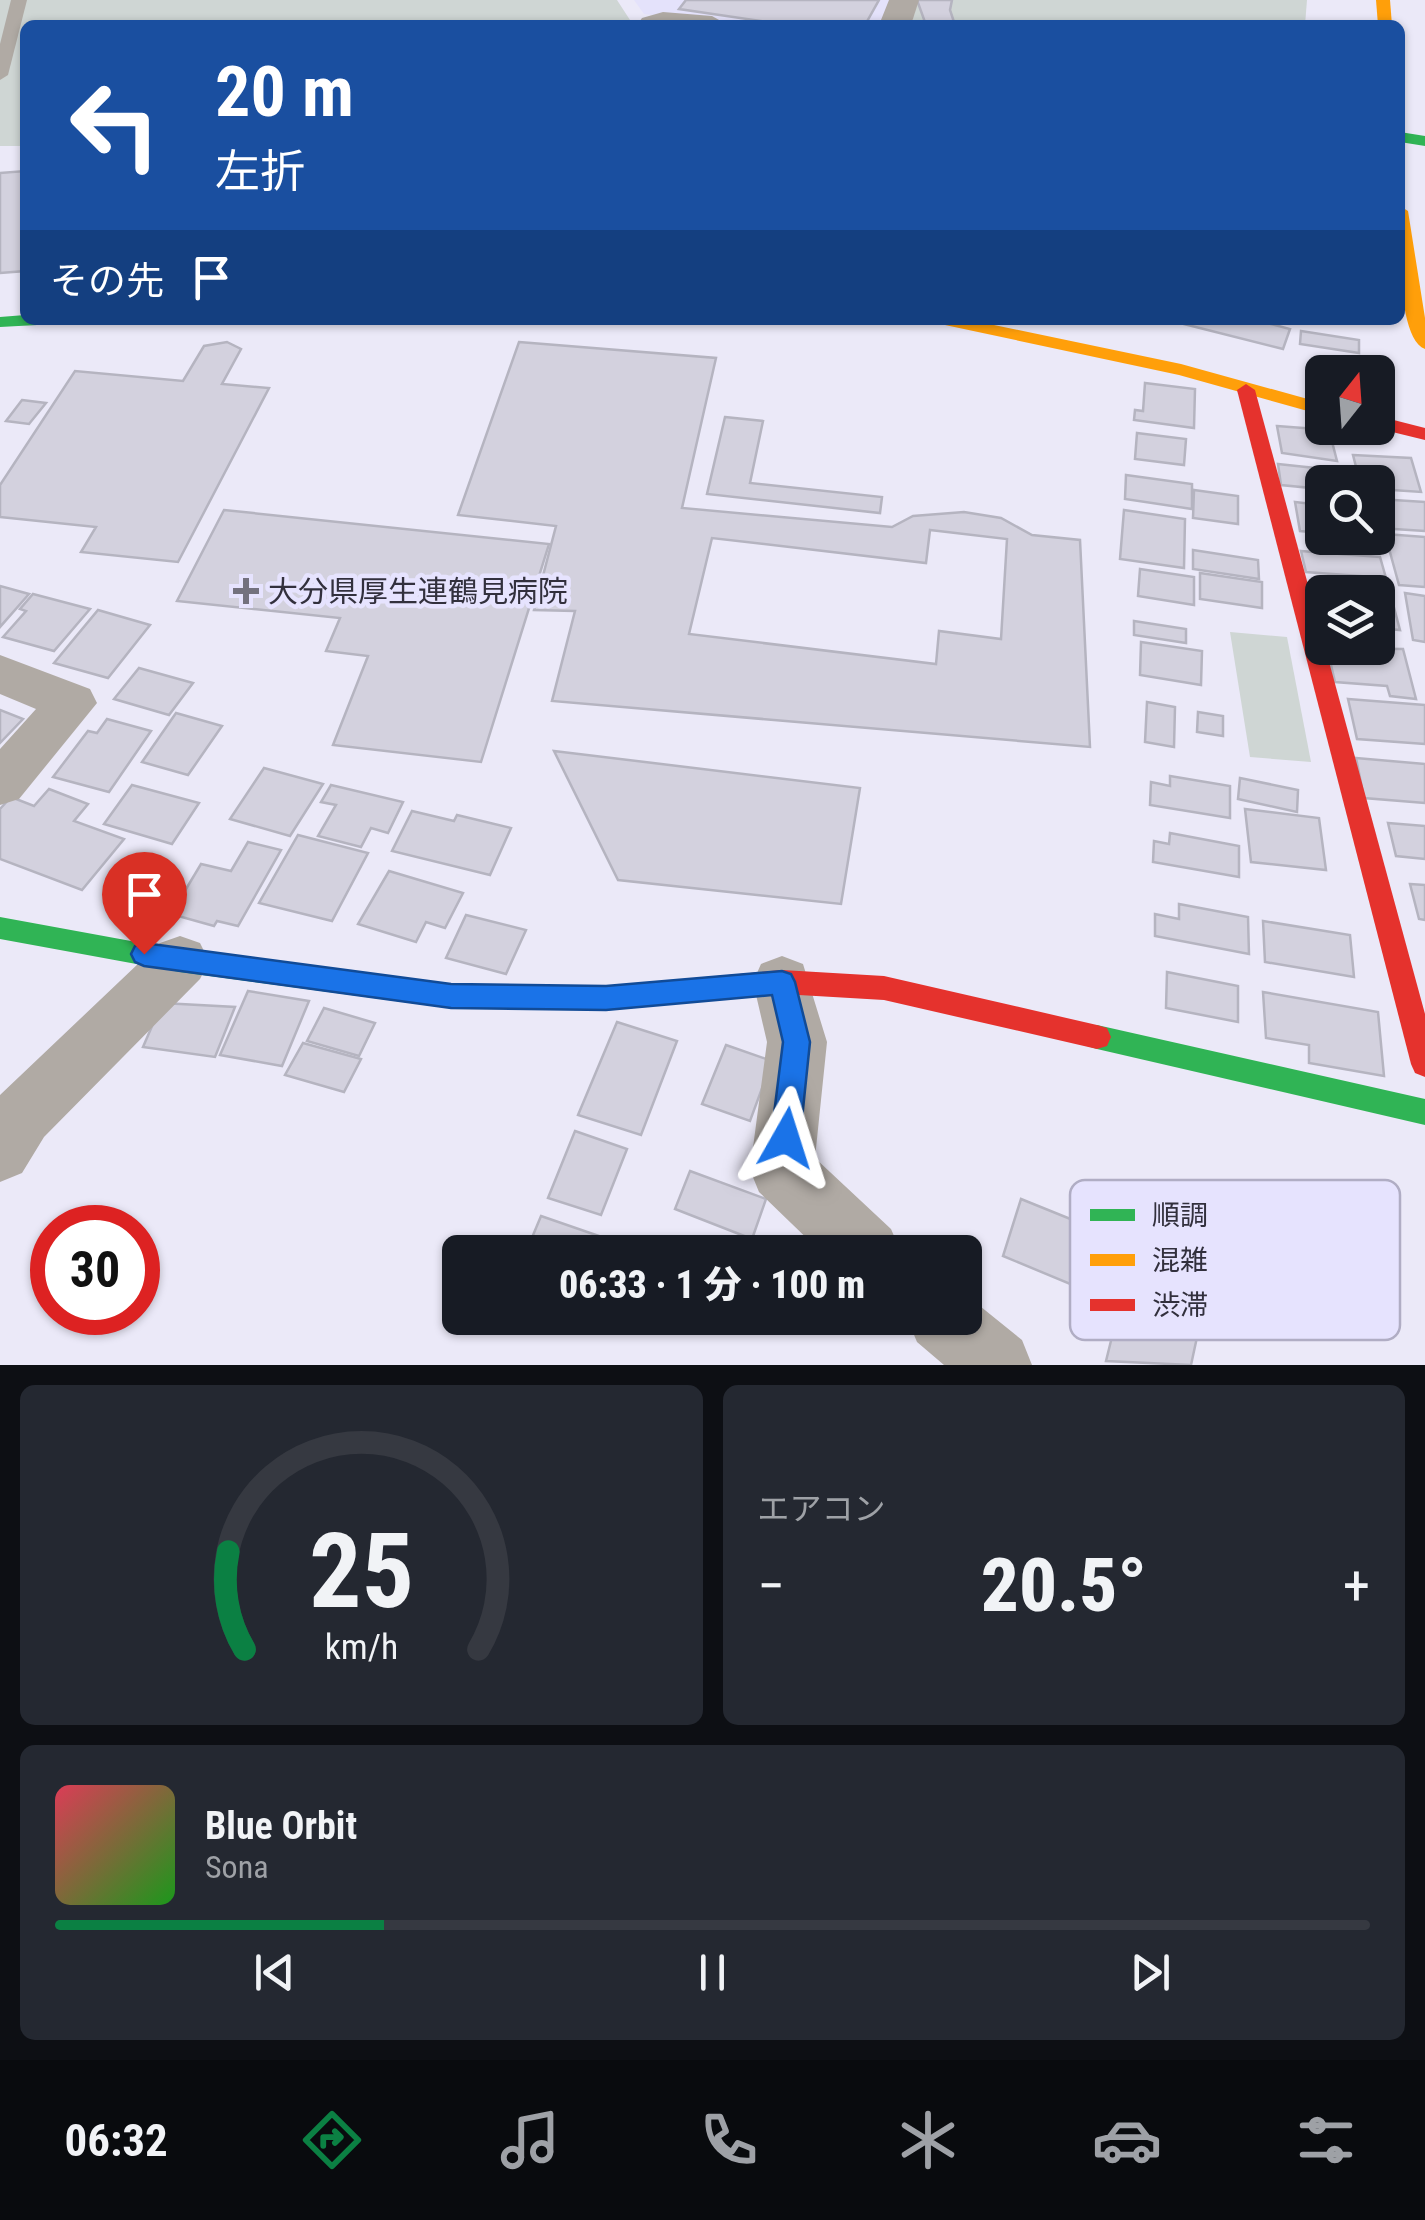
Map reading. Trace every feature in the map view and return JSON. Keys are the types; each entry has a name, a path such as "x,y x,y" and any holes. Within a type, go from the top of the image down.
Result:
{"street":[{"path":"1405,245 1416,318 1425,343"},
{"path":"969,325 1181,370 1305,405"},
{"path":"1246,390 1425,1064"},
{"path":"1395,426 1425,434"},
{"path":"0,674 72,703 0,784"},
{"path":"0,928 180,961 451,996 606,998 782,982 884,988 1425,1112"},
{"path":"0,1152 22,1116 180,961"},
{"path":"782,982 797,1042 782,1170 850,1235"},
{"path":"961,1335 997,1365"}],"lane":[{"path":"0,75 20,0"}],"shaded area":[{"path":"0,0 617,0 630,20 20,20 20,146 0,146"},
{"path":"634,0 894,0 886,20 696,20 644,14"},
{"path":"912,0 1307,0 1305,20 913,20"},
{"path":"1230,632 1287,637 1311,762 1250,757"}],"building":[{"path":"686,0 879,0 868,20 754,20 679,9"},
{"path":"917,0 952,0 953,20 924,20"},
{"path":"20,171 20,271 0,273 0,173"},
{"path":"1188,325 1275,325 1290,329 1283,349"},
{"path":"1301,331 1359,340 1359,353 1300,344"},
{"path":"227,342 241,349 222,384 269,388 178,562 81,552 96,527 0,517 0,485 75,371 183,381 204,346"},
{"path":"519,342 716,358 682,508 892,527 913,516 964,512 1001,518 1032,535 1080,540 1090,747 552,701 575,611 534,610 556,526 458,515","holes":["930,530 1007,539 1001,639 939,631 936,664 689,634 712,538 926,563"]},
{"path":"1145,383 1195,389 1194,428 1134,420 1135,410 1143,411"},
{"path":"22,400 46,403 29,424 6,421"},
{"path":"725,417 763,421 750,483 882,497 880,513 707,494"},
{"path":"1277,426 1305,428 1305,445 1333,445 1337,461 1282,453"},
{"path":"1137,433 1186,439 1184,465 1135,459"},
{"path":"1353,455 1411,458 1421,492 1395,490 1395,465 1356,465"},
{"path":"1278,464 1305,467 1305,487 1281,485"},
{"path":"1126,475 1192,484 1192,509 1125,499"},
{"path":"1194,490 1238,496 1238,524 1193,518"},
{"path":"1395,500 1425,502 1425,531 1395,529"},
{"path":"1295,502 1305,503 1305,531 1300,531"},
{"path":"224,510 549,544 481,762 333,745 368,656 326,651 340,618 177,601"},
{"path":"1124,510 1185,519 1184,568 1120,559"},
{"path":"1395,535 1425,537 1425,587 1399,585 1391,555 1395,555"},
{"path":"1193,550 1258,560 1259,579 1193,569"},
{"path":"1301,551 1305,555 1380,557 1385,575 1346,575 1306,572"},
{"path":"1140,569 1194,577 1194,605 1138,596"},
{"path":"1200,573 1262,582 1262,608 1200,599"},
{"path":"0,586 29,594 0,627"},
{"path":"1405,593 1425,596 1425,642 1413,640"},
{"path":"33,594 90,609 54,651 3,637 26,611 20,609"},
{"path":"98,610 150,625 108,678 54,663"},
{"path":"1134,621 1186,629 1186,643 1134,635"},
{"path":"1141,642 1202,651 1201,685 1140,675"},
{"path":"1395,649 1403,649 1416,699 1390,696 1387,686 1335,682 1331,665 1395,665"},
{"path":"139,668 193,683 169,715 114,699"},
{"path":"1348,699 1425,705 1425,744 1357,739"},
{"path":"1147,702 1175,707 1174,747 1145,742"},
{"path":"0,710 23,719 0,743"},
{"path":"1198,712 1223,716 1223,736 1197,732"},
{"path":"176,713 222,726 188,775 142,762"},
{"path":"107,719 151,731 109,792 53,777 88,731 97,733"},
{"path":"554,751 860,788 841,904 618,880"},
{"path":"1356,758 1425,764 1425,803 1364,798"},
{"path":"264,768 323,784 290,836 230,819"},
{"path":"1170,776 1230,786 1230,818 1150,805 1151,782 1170,786"},
{"path":"1240,778 1298,790 1297,812 1238,799"},
{"path":"132,785 199,803 172,844 104,824"},
{"path":"331,785 403,802 388,833 371,828 361,847 318,836 336,805 321,802"},
{"path":"49,789 88,804 74,821 124,839 82,890 0,859 0,809 11,797 34,806"},
{"path":"1245,809 1319,818 1326,870 1251,862"},
{"path":"412,811 454,821 457,815 511,828 490,875 392,851"},
{"path":"1388,823 1425,826 1425,859 1396,856"},
{"path":"1170,833 1239,846 1239,877 1153,862 1154,841 1169,844"},
{"path":"298,835 368,853 332,921 259,903"},
{"path":"248,842 281,850 238,926 217,921 214,926 171,914 201,864 231,871"},
{"path":"389,871 463,893 445,928 426,922 416,942 358,924"},
{"path":"1410,884 1425,885 1425,920 1419,919"},
{"path":"1179,904 1248,917 1249,954 1155,936 1155,914 1179,919"},
{"path":"466,915 526,930 506,974 446,958"},
{"path":"1263,921 1350,935 1354,977 1265,962"},
{"path":"1167,972 1238,986 1238,1022 1166,1008"},
{"path":"248,991 309,1001 282,1066 220,1055"},
{"path":"1263,992 1378,1012 1384,1076 1309,1063 1309,1045 1266,1038"},
{"path":"162,1003 235,1007 215,1057 143,1047"},
{"path":"324,1008 375,1023 359,1056 307,1041"},
{"path":"617,1022 677,1041 641,1135 578,1115"},
{"path":"303,1043 361,1059 344,1092 285,1075"},
{"path":"726,1045 772,1061 750,1121 702,1104"},
{"path":"575,1131 627,1149 601,1215 548,1198"},
{"path":"690,1171 766,1199 753,1235 742,1235 675,1209"},
{"path":"1021,1199 1070,1219 1070,1284 1003,1256"},
{"path":"541,1216 596,1235 533,1235"},
{"path":"1111,1340 1196,1340 1191,1365 1106,1361"}],"traffic: fast":[{"path":"1405,138 1425,141"},
{"path":"0,322 20,321"},
{"path":"0,928 180,961 448,996"},
{"path":"1097,1037 1425,1112"}],"traffic: slow":[{"path":"1383,0 1385,20"},
{"path":"1405,244 1416,318 1425,343"},
{"path":"969,325 1181,370 1305,404"}],"traffic: jam":[{"path":"1246,390 1425,1064"},
{"path":"1395,426 1425,434"},
{"path":"448,996 606,998 782,982 884,988 1097,1037"}],"place":[{"name":"大分県厚生連鶴見病院","path":"246,591"}],"route":[{"path":"144,954 451,996 606,998 716,992 782,982 797,1042 786,1138"}]}
